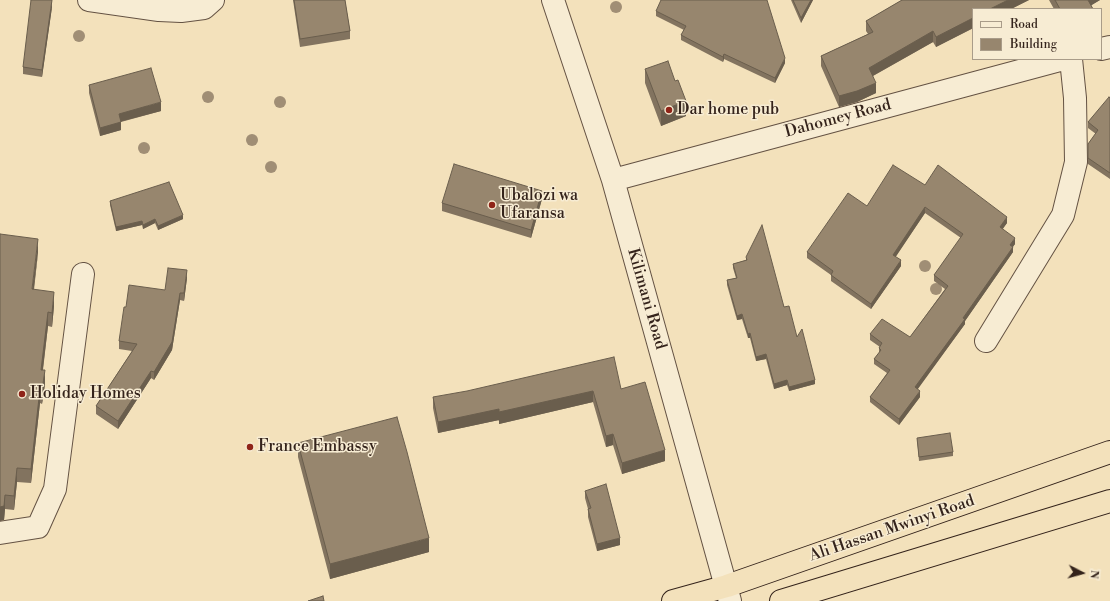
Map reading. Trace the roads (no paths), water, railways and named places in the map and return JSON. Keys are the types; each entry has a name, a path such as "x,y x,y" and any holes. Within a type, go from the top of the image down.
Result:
{"highway":[{"name":"Ali Hassan Mwinyi Road","path":"674,601 729,594 1110,452"},
{"name":"Ali Hassan Mwinyi Road","path":"781,601 1110,501"}],"street":[{"path":"90,0 159,10 181,11 204,8 213,0"},
{"name":"Kilimani Road","path":"553,0 613,180 729,594"},
{"name":"Dahomey Road","path":"613,180 1060,60"},
{"path":"986,341 1063,214 1076,162 1075,98 1071,60"},
{"path":"0,533 38,527 55,489 83,274"}],"place":[{"name":"Dar home pub","path":"669,110"},
{"name":"Ubalozi wa Ufaransa","path":"492,205"},
{"name":"Holiday Homes","path":"22,394"},
{"name":"France Embassy","path":"250,447"}]}
